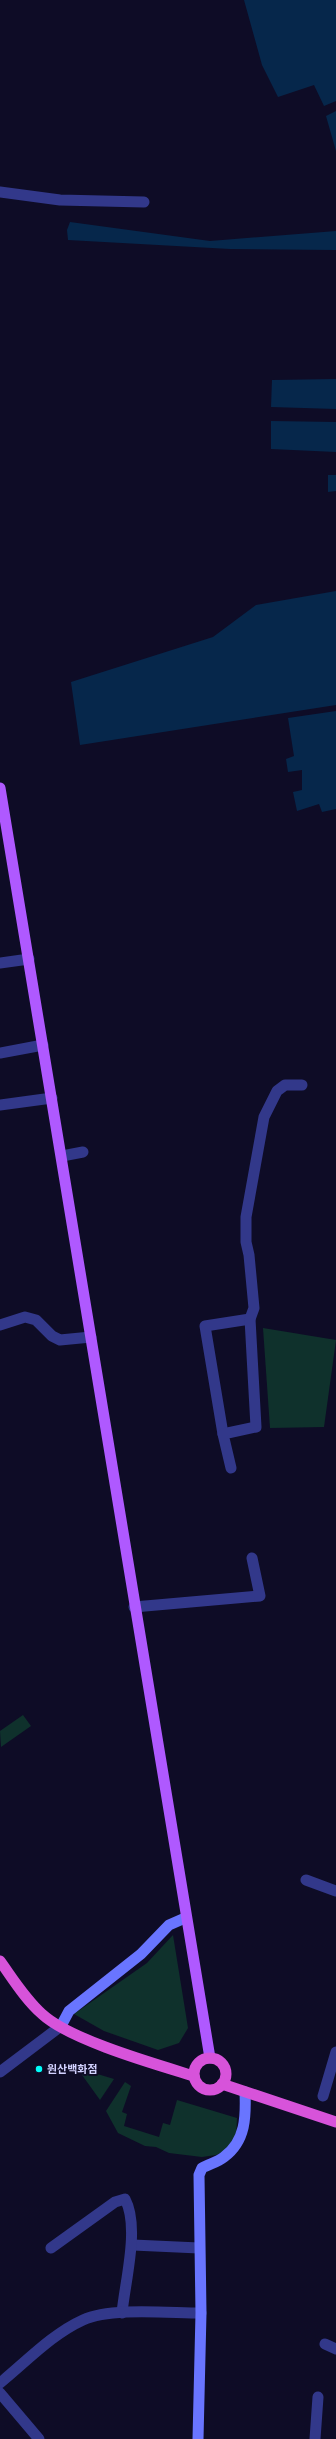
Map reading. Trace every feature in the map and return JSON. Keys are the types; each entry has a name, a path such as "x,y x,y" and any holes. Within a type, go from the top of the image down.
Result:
{"highway":[{"path":"0,1961 42,2014 61,2026 89,2040 194,2076 198,2084 206,2089 214,2089 222,2084 225,2076 224,2067 218,2061 210,2058 198,2064 194,2076"},
{"path":"222,2084 336,2122"}],"main road":[{"path":"0,788 62,1156 185,1918 210,2058"},
{"path":"61,2026 69,2011 141,1954 169,1925 185,1918"},
{"path":"198,2439 201,2313 199,2175 202,2168 224,2158 234,2148 242,2133 246,2118 245,2092"}],"street":[{"path":"0,192 60,200 144,202"},
{"path":"0,963 29,958"},
{"path":"0,1052 43,1045"},
{"path":"223,1434 256,1427 250,1319 254,1308 249,1255 246,1242 246,1217 264,1116 277,1091 285,1085 302,1085"},
{"path":"0,1105 52,1098"},
{"path":"62,1156 83,1152"},
{"path":"0,1325 25,1317 36,1320 52,1336 60,1340 91,1337"},
{"path":"231,1468 223,1434 205,1326 250,1319"},
{"path":"134,1607 260,1596 252,1558"},
{"path":"306,1880 336,1891"},
{"path":"0,2072 61,2026"},
{"path":"322,2096 336,2052"},
{"path":"51,2248 115,2202 125,2199 129,2207 133,2245 126,2274 122,2313"},
{"path":"133,2245 199,2248"},
{"path":"0,2383 66,2329 97,2315 122,2313 201,2313"},
{"path":"325,2344 336,2349"},
{"path":"0,2393 39,2439"},
{"path":"315,2439 318,2397"}],"green space":[{"path":"263,1328 336,1340 324,1427 270,1428"},
{"path":"23,1715 31,1726 1,1747 0,1731"},
{"path":"173,1935 188,2028 179,2043 158,2050 104,2031 74,2014 147,1963"},
{"path":"84,2070 114,2079 100,2100 82,2075"},
{"path":"125,2082 131,2086 122,2112 127,2114 124,2126 159,2137 163,2123 170,2125 177,2100 237,2118 236,2138 225,2151 216,2155 202,2157 169,2153 156,2147 145,2146 118,2133 106,2111"}],"water":[{"path":"244,0 336,0 336,101 324,106 314,85 278,97 262,65"},
{"path":"336,111 336,151 326,116"},
{"path":"70,222 210,241 336,231 336,250 230,249 68,240 67,230"},
{"path":"336,379 336,409 271,407 272,380"},
{"path":"271,421 336,422 336,452 271,449"},
{"path":"328,475 336,475 336,491 328,492"},
{"path":"336,591 336,705 80,745 71,682 213,637 256,605"},
{"path":"336,711 336,809 322,812 319,804 297,811 293,792 302,790 302,770 288,772 286,759 294,756 288,718"}],"place":[{"name":"원산백화점","path":"39,2069"}]}
